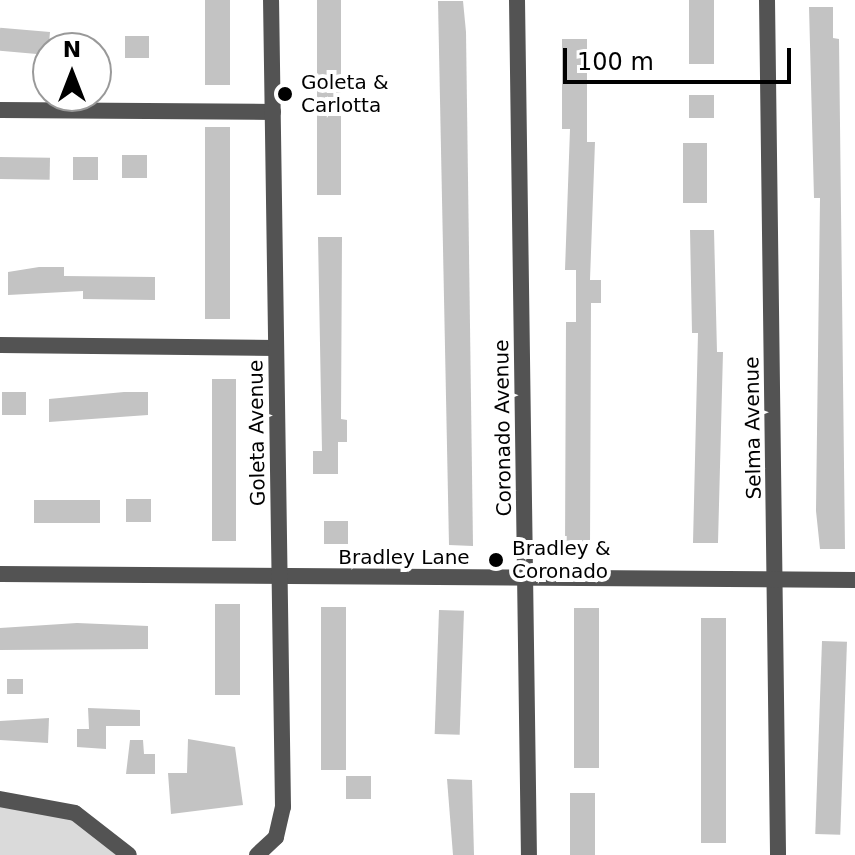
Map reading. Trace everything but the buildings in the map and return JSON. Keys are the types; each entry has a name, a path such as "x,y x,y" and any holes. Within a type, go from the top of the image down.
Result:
{"street":[{"name":"Goleta Avenue","path":"257,855 282,820 271,0"},
{"name":"Coronado Avenue","path":"517,0 529,855"},
{"name":"Selma Avenue","path":"767,0 778,855"},
{"path":"0,110 273,112"},
{"path":"0,345 276,348"},
{"name":"Bradley Lane","path":"0,574 855,580"},
{"path":"0,799 75,813 129,855"}],"shaded area":[{"path":"0,799 54,806 129,855 0,855"}],"place":[{"name":"Goleta & Carlotta","path":"285,94"},
{"name":"Bradley & Coronado","path":"496,560"}]}
